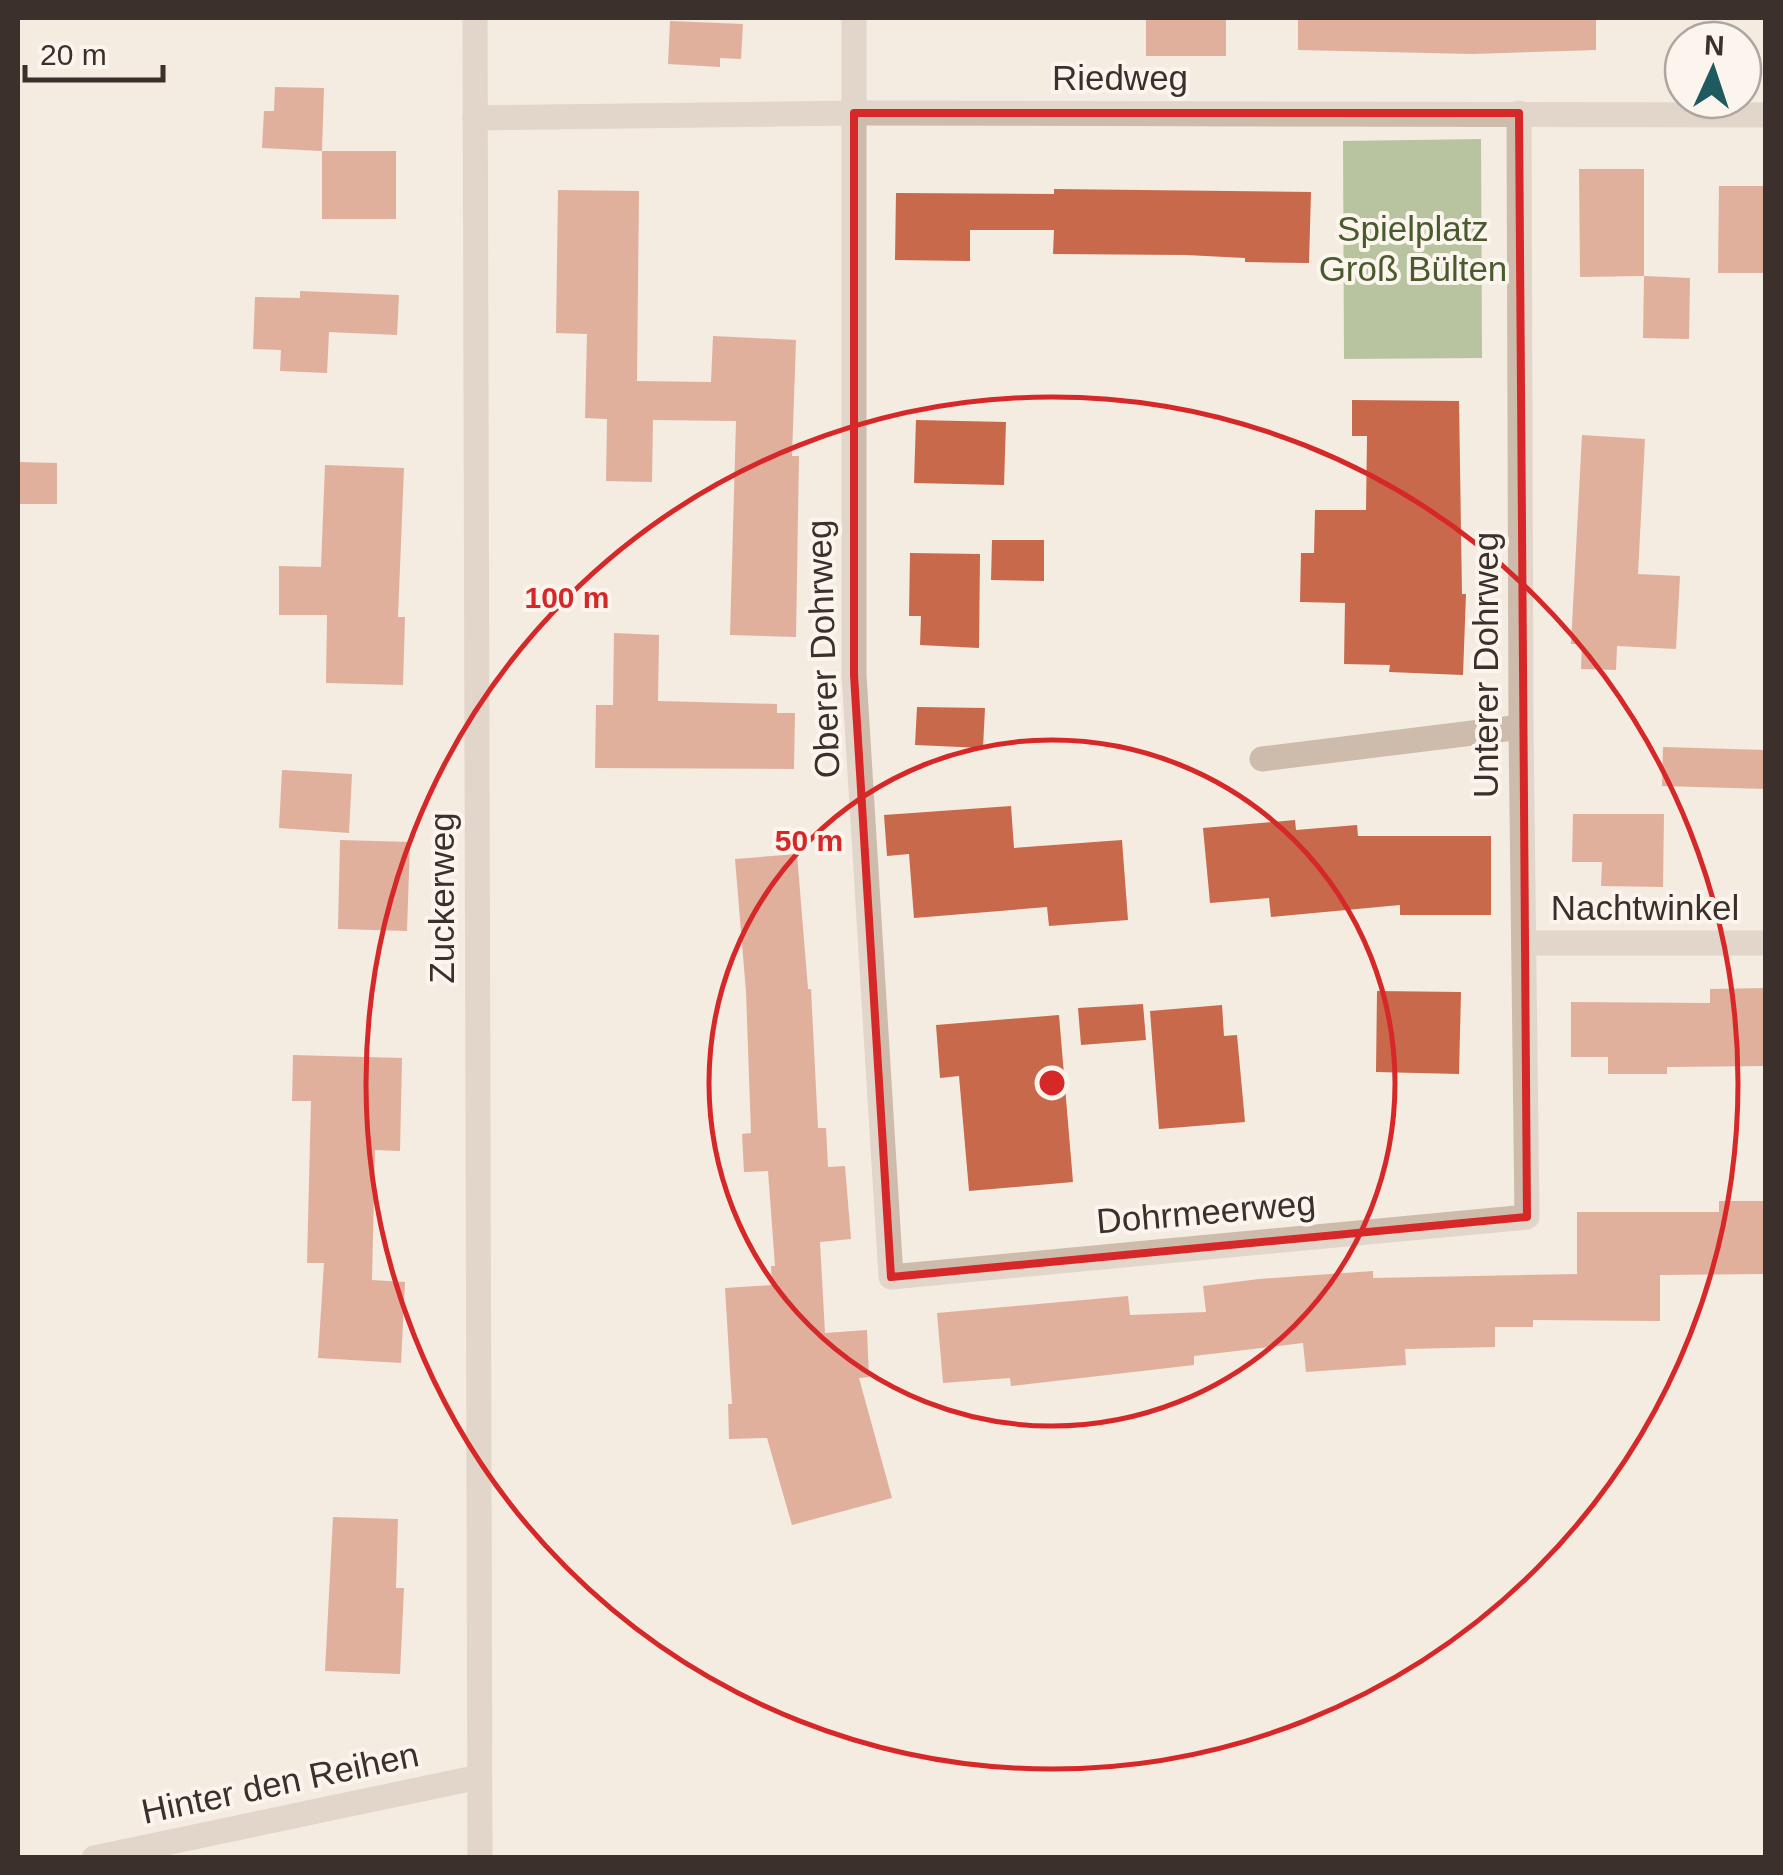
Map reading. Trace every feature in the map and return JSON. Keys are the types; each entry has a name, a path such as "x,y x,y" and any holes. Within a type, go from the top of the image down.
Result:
{"street":[{"name":"Zuckerweg","path":"475,18 480,1858"},
{"name":"Oberer Dohrweg","path":"854,18 854,675 891,1277"},
{"name":"Unterer Dohrweg","path":"1518,113 1520,728 1527,1217"},
{"name":"Riedweg","path":"475,118 854,114 1766,115"},
{"path":"1262,759 1520,728"},
{"name":"Nachtwinkel","path":"1524,943 1766,943"},
{"name":"Dohrmeerweg","path":"891,1277 1527,1217"},
{"name":"Hinter den Reihen","path":"94,1858 480,1778"}],"highlighted area":[{"path":"854,113 1519,113 1527,1217 891,1277 854,675"}],"green space":[{"name":"Spielplatz Groß Bülten","path":"1481,139 1482,358 1344,359 1343,141"}],"building":[{"path":"1146,18 1226,18 1226,56 1146,56"},
{"path":"1298,18 1596,18 1596,50 1472,54 1298,50"},
{"path":"670,21 743,24 741,59 720,58 720,67 668,64"},
{"path":"275,87 324,88 322,151 262,148 264,111 274,111"},
{"path":"322,151 396,151 396,219 322,219"},
{"path":"1579,169 1644,169 1644,276 1580,277"},
{"path":"1719,186 1766,186 1766,273 1718,273"},
{"path":"1054,189 1311,192 1309,263 1245,262 1245,258 1186,255 1053,254 1054,230 970,230 970,261 895,260 896,193 1054,194"},
{"path":"558,190 639,191 637,381 711,382 713,336 796,340 792,456 799,456 796,637 730,635 736,421 653,420 652,482 606,481 607,419 585,418 587,334 556,333"},
{"path":"1644,276 1690,278 1689,339 1643,338"},
{"path":"300,291 399,295 397,335 329,332 327,373 280,371 281,350 253,349 255,297 300,298"},
{"path":"1352,400 1459,401 1462,594 1466,594 1463,675 1389,672 1390,665 1344,664 1345,603 1300,602 1301,553 1314,553 1315,510 1366,510 1367,436 1352,436"},
{"path":"916,420 1006,422 1004,485 914,483"},
{"path":"1582,435 1645,439 1638,574 1680,576 1676,649 1617,646 1616,670 1581,669 1582,644 1571,644"},
{"path":"18,462 57,463 57,504 18,504"},
{"path":"325,465 404,468 398,617 405,617 403,685 326,683 327,615 279,615 279,566 321,567"},
{"path":"992,540 1044,540 1044,581 991,580"},
{"path":"910,553 980,554 979,648 920,645 921,616 909,616"},
{"path":"614,633 659,635 658,701 777,704 777,713 795,713 794,769 595,768 596,705 613,705"},
{"path":"917,707 985,708 983,748 915,745"},
{"path":"1663,747 1766,750 1766,789 1662,786"},
{"path":"282,770 352,774 349,833 279,828"},
{"path":"1011,806 1014,848 1122,840 1128,920 1049,926 1047,907 914,918 909,854 887,856 884,815"},
{"path":"1573,814 1664,814 1663,887 1601,886 1602,862 1572,862"},
{"path":"1295,820 1296,830 1357,825 1358,836 1491,836 1491,915 1400,915 1400,905 1271,917 1269,898 1210,903 1203,828"},
{"path":"340,840 410,842 407,931 338,929"},
{"path":"797,854 811,989 818,1128 826,1128 828,1167 845,1166 851,1239 820,1242 825,1333 867,1330 869,1377 859,1378 892,1498 792,1525 767,1438 729,1439 728,1404 732,1404 725,1288 772,1285 771,1266 775,1266 768,1171 744,1172 742,1134 751,1133 746,992 735,859"},
{"path":"1766,988 1766,1066 1667,1067 1667,1074 1608,1074 1608,1057 1571,1057 1571,1002 1710,1003 1710,989"},
{"path":"1377,991 1461,992 1459,1074 1376,1072"},
{"path":"1143,1004 1146,1040 1081,1045 1078,1008"},
{"path":"1222,1005 1224,1036 1237,1035 1245,1122 1159,1129 1150,1011"},
{"path":"1059,1015 1073,1182 969,1191 959,1076 940,1078 936,1025"},
{"path":"293,1055 402,1058 400,1151 375,1150 372,1280 405,1282 401,1363 318,1358 324,1263 307,1263 311,1101 292,1101"},
{"path":"1719,1201 1766,1201 1766,1274 1660,1275 1660,1321 1533,1320 1533,1327 1495,1327 1495,1347 1405,1349 1406,1365 1306,1372 1303,1343 1194,1356 1194,1365 1011,1386 1010,1378 943,1383 937,1313 1128,1296 1130,1315 1206,1312 1203,1286 1373,1271 1373,1278 1577,1274 1577,1212 1719,1212"},
{"path":"333,1517 398,1519 396,1588 404,1588 400,1674 325,1671"}]}
